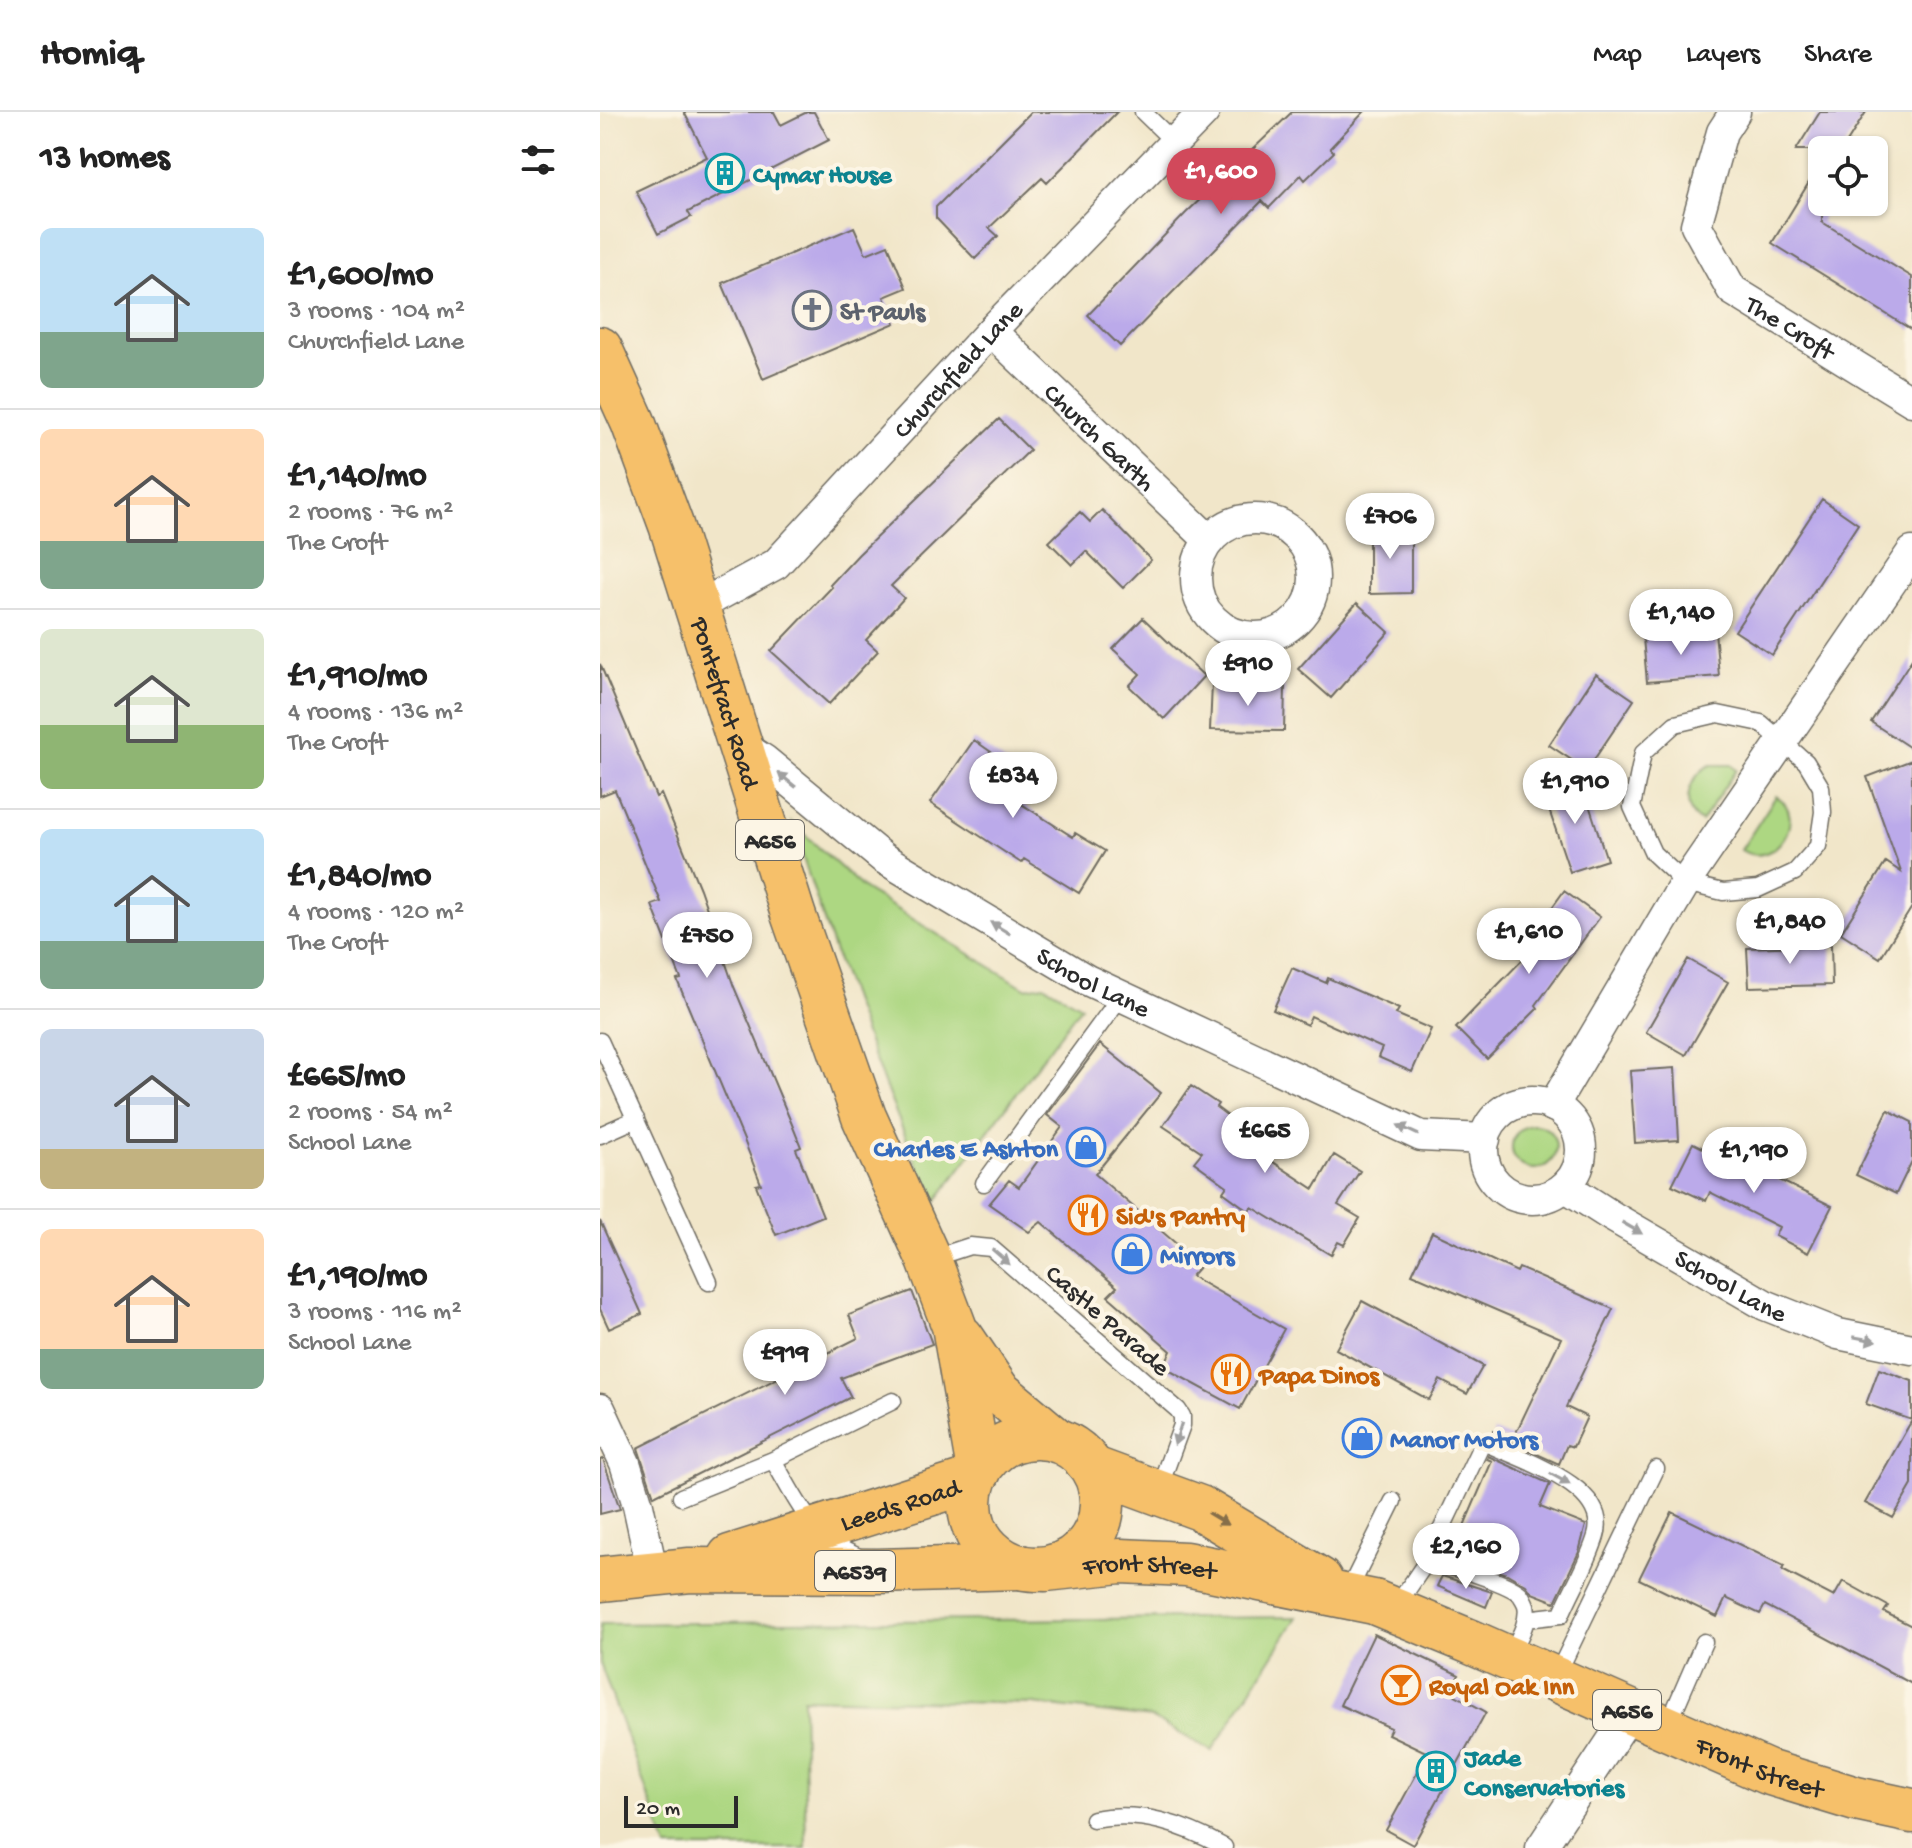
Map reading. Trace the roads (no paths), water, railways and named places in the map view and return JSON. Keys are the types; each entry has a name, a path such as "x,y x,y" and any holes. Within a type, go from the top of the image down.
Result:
{"main road":[{"name":"Pontefract Road","path":"600,349 633,422 699,606 793,914 864,1117 929,1260 954,1326 976,1476"},
{"name":"Pontefract Road","path":"954,1326 998,1391 1055,1439"},
{"path":"1035,1436 1055,1439 1084,1456 1094,1469 1102,1489 1102,1511 1096,1532 1084,1550 1066,1562 1033,1568 1003,1560 988,1550 977,1534 970,1508 976,1476 983,1463 997,1449 1015,1440 1035,1436"},
{"name":"Front Street","path":"1094,1469 1200,1508 1346,1595"},
{"name":"Leeds Road","path":"671,1572 816,1530 976,1476"},
{"name":"Front Street","path":"1033,1568 1121,1561 1186,1564 1346,1595 1394,1609 1767,1772 1856,1799 1912,1811"},
{"name":"Leeds Road","path":"600,1579 671,1572 1033,1568"}],"street":[{"name":"Churchfield Lane","path":"699,606 776,564 991,331 1204,112"},
{"name":"The Croft","path":"1735,112 1722,132 1696,225 1732,290 1912,401"},
{"name":"Church Garth","path":"991,331 1209,540"},
{"path":"1553,1106 1685,883 1912,552"},
{"name":"School Lane","path":"741,745 764,760 883,858 1087,980 1421,1136 1485,1139"},
{"path":"1525,1102 1553,1106 1567,1115 1576,1128 1581,1143 1581,1159 1566,1187 1553,1195 1538,1199 1508,1193 1496,1183 1487,1169 1483,1155 1485,1139 1499,1114 1511,1107 1525,1102"},
{"name":"School Lane","path":"1566,1187 1765,1305 1838,1334 1912,1349"},
{"path":"600,1409 625,1463 638,1505 671,1572"},
{"path":"1541,1848 1649,1720"}],"lane":[{"path":"1143,112 1174,142"},
{"path":"1718,714 1761,723 1806,762 1821,787 1823,812 1818,846 1795,872 1758,889 1723,892 1685,883 1653,853 1632,807 1643,753 1675,724 1718,714"},
{"path":"984,1183 1121,996"},
{"path":"600,1041 709,1282"},
{"path":"600,1135 636,1119"},
{"name":"Castle Parade","path":"929,1260 970,1246 991,1248 1178,1410 1182,1425 1157,1493"},
{"path":"681,1497 773,1460 893,1401"},
{"path":"1394,1609 1425,1564 1481,1446 1488,1444 1582,1491 1598,1517 1597,1534 1561,1615 1526,1619"},
{"path":"773,1460 816,1530 837,1548 869,1561 925,1569"},
{"path":"1555,1678 1656,1469"},
{"path":"1346,1595 1393,1501"},
{"path":"1425,1564 1447,1564 1521,1594 1526,1604 1526,1619 1509,1659"},
{"path":"1649,1720 1704,1642"},
{"path":"1093,1819 1130,1814 1165,1821 1194,1830 1224,1847"}],"place":[{"name":"Cymar House","path":"725,173"},
{"name":"St Pauls","path":"812,310"},
{"name":"Charles E Ashton","path":"1086,1147"},
{"name":"Sid's Pantry","path":"1088,1215"},
{"name":"Mirrors","path":"1132,1254"},
{"name":"Papa Dinos","path":"1231,1374"},
{"name":"Manor Motors","path":"1362,1438"},
{"name":"Royal Oak Inn","path":"1401,1685"},
{"name":"Jade Conservatories","path":"1436,1771"}]}
